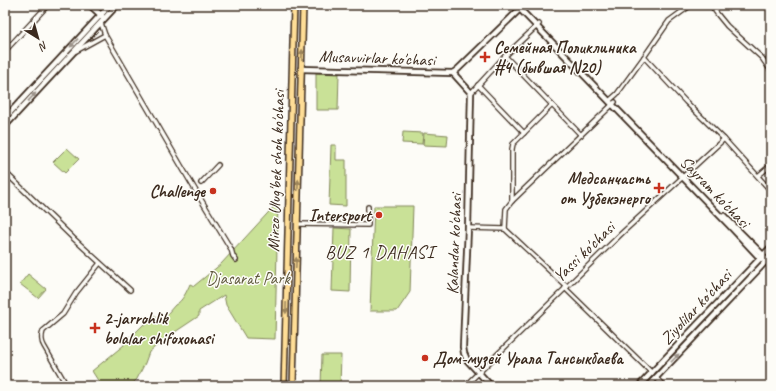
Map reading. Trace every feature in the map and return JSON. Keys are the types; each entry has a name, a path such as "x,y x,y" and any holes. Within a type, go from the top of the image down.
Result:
{"main road":[{"name":"Mirzo Ulug'bek shoh ko'chasi","path":"284,386 294,5"},
{"name":"Mirzo Ulug'bek shoh ko'chasi","path":"293,386 303,5"},
{"path":"292,95 301,96"}],"street":[{"path":"5,51 48,5"},
{"path":"90,5 100,15 106,18"},
{"path":"5,118 110,5"},
{"path":"5,126 118,5"},
{"name":"Sayram ko'chasi","path":"516,5 521,7 766,261"},
{"path":"505,229 506,209 512,201 581,135 612,102 669,21 691,5"},
{"path":"711,5 727,26 762,58 771,71"},
{"path":"521,7 458,69 452,73 471,92 505,56 538,25"},
{"path":"100,15 105,35 197,193 224,236 236,260"},
{"path":"74,52 105,35"},
{"path":"505,56 581,135"},
{"path":"644,57 686,102 724,139 771,191"},
{"name":"Musavvirlar ko'chasi","path":"301,69 452,73"},
{"path":"478,86 524,133"},
{"name":"Kalandar ko'chasi","path":"471,92 468,228 463,347 467,360 491,386"},
{"path":"512,201 512,148 514,143 552,105"},
{"name":"Yassi ko'chasi","path":"465,386 566,287 724,139"},
{"path":"758,176 771,165"},
{"path":"201,183 218,166"},
{"path":"5,172 130,290"},
{"path":"297,224 368,225 368,207"},
{"path":"468,228 505,229 652,372"},
{"name":"Ziyolilar ko'chasi","path":"639,386 771,246"},
{"name":"Ziyolilar ko'chasi","path":"648,386 771,256"},
{"path":"67,386 44,346 42,341 43,331 63,314 76,293 100,263"},
{"path":"701,321 706,325"},
{"path":"656,378 664,386"}],"green space":[{"path":"316,73 339,74 338,110 316,110"},
{"path":"403,132 423,133 422,144 402,143"},
{"path":"424,133 448,135 447,146 423,145"},
{"path":"331,145 336,145 336,160 346,160 346,206 329,205"},
{"path":"67,148 79,159 65,173 53,162"},
{"name":"Djasarat Park","path":"278,202 275,339 246,338 226,305 224,295 199,311 199,316 166,338 149,352 137,379 132,384 126,386 96,386 99,382 92,371 124,345 125,339 132,336 154,315 161,321 182,299 190,284 194,286 221,264"},
{"path":"374,206 413,206 410,292 397,311 370,311"},
{"path":"334,228 351,229 350,292 332,291"},
{"path":"28,274 46,289 38,298 20,284"},
{"path":"322,355 341,355 340,386 321,386"}],"place":[{"name":"Семейная Поликлиника #4 (бывшая N20)","path":"485,57"},
{"name":"Медсанчасть от Узбекэнерго","path":"659,188"},
{"name":"Challenge","path":"213,191"},
{"name":"Intersport","path":"379,215"},
{"name":"2-jarrohlik bolalar shifoxonasi","path":"95,328"},
{"name":"Дом-музей Урала Тансыкбаева","path":"425,358"}],"district":[{"name":"BUZ 1 DAHASI","path":"380,252"}]}
